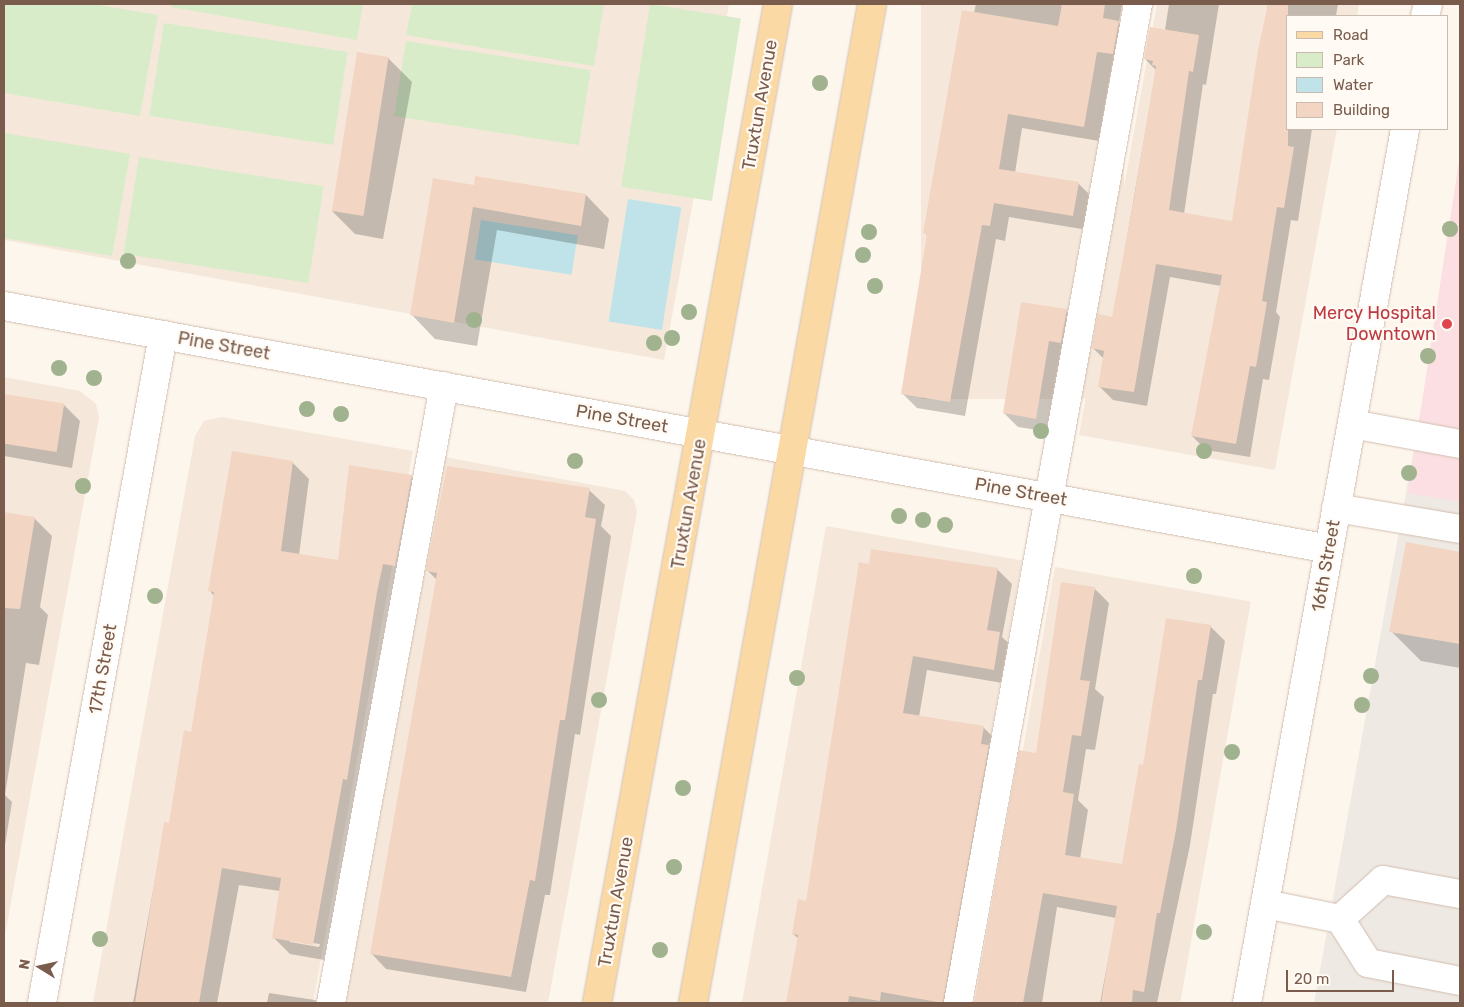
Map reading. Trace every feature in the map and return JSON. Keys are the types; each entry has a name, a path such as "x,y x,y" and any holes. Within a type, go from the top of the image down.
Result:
{"main road":[{"name":"Truxtun Avenue","path":"597,1003 702,434 778,4"},
{"path":"693,1003 872,4"}],"street":[{"path":"958,1003 1138,4"},
{"name":"16th Street","path":"1247,1003 1405,130"},
{"name":"Pine Street","path":"4,306 1329,549"},
{"name":"17th Street","path":"42,1003 163,335"},
{"path":"331,1003 444,386"},
{"path":"1352,424 1460,444"},
{"path":"1336,508 1460,529"},
{"path":"1340,919 1383,880 1460,894"},
{"path":"1265,904 1340,919 1368,963 1460,981"}],"shaded area":[{"path":"4,4 729,4 664,360 4,240"},
{"path":"921,4 1124,4 1124,399 921,399"},
{"path":"1157,4 1359,4 1357,15 1286,15 1286,130 1337,130 1275,470 1079,435"},
{"name":"Mercy Hospital Downtown","path":"1460,155 1460,502 1408,493"},
{"path":"1460,193 1460,1003 1314,1003"},
{"path":"4,377 80,391 96,404 99,418 4,941"},
{"path":"222,417 413,451 313,1003 93,1003 195,436 204,421"},
{"path":"445,457 625,491 634,500 637,512 548,1003 346,1003"},
{"path":"826,526 1022,561 944,1003 742,1003"},
{"path":"1055,567 1251,602 1180,1003 978,1003"}],"green space":[{"path":"4,4 92,4 158,15 140,116 4,93"},
{"path":"171,4 363,4 357,40 171,7"},
{"path":"412,4 604,4 594,66 406,35"},
{"path":"650,4 741,18 712,201 621,187"},
{"path":"164,23 348,52 333,145 149,116"},
{"path":"406,41 591,70 579,145 394,116"},
{"path":"4,133 130,154 112,256 4,238"},
{"path":"139,157 324,186 308,283 124,254"}],"water":[{"path":"628,199 681,207 662,330 609,321"},
{"path":"481,220 578,235 572,275 475,260"}],"building":[{"path":"1062,4 1105,4 1103,18 1119,21 1113,54 1097,52 1084,127 1008,114 999,169 1079,182 1073,216 994,203 990,226 982,225 950,402 901,394 927,234 923,233 962,10 1058,26"},
{"path":"1268,4 1288,4 1288,15 1286,15 1286,130 1288,130 1288,146 1294,147 1284,208 1277,207 1262,301 1267,302 1256,367 1250,366 1236,444 1191,436 1222,275 1156,264 1134,392 1098,387 1104,351 1092,348 1098,314 1112,317 1134,198 1156,66 1152,65 1153,61 1144,59 1150,27 1199,35 1193,72 1189,71 1169,210 1232,221 1258,50"},
{"path":"357,52 389,57 363,216 332,211"},
{"path":"475,176 586,194 581,226 473,207 454,323 410,315 433,178 474,185"},
{"path":"1021,302 1067,309 1061,343 1049,341 1036,419 1003,413"},
{"path":"4,394 64,404 57,452 4,444"},
{"path":"232,451 293,461 281,551 338,560 349,465 412,475 395,566 383,564 377,592 347,780 343,779 313,945 272,938 281,878 222,868 199,1003 135,1003 164,822 169,823 184,730 191,732 214,592 208,591"},
{"path":"447,466 590,488 585,517 596,519 565,720 560,720 535,881 530,880 511,977 370,954 437,573 426,571"},
{"path":"4,512 35,517 20,609 4,608"},
{"path":"1406,542 1460,552 1460,644 1389,632"},
{"path":"871,549 998,568 987,630 1000,632 994,670 913,656 903,713 984,726 981,744 989,745 943,1003 881,992 880,1001 849,996 848,1003 786,1003 798,935 792,934 798,899 806,901 859,562 869,564"},
{"path":"1061,582 1095,587 1080,680 1090,681 1081,736 1072,735 1063,792 1074,794 1065,855 1122,864 1139,764 1143,765 1166,618 1211,625 1202,680 1198,680 1176,830 1160,913 1157,913 1144,992 1133,990 1132,1003 1101,1003 1117,906 1043,893 1023,1003 974,1003 1019,750 1036,753"}],"place":[{"name":"Mercy Hospital Downtown","path":"1447,324"}]}
